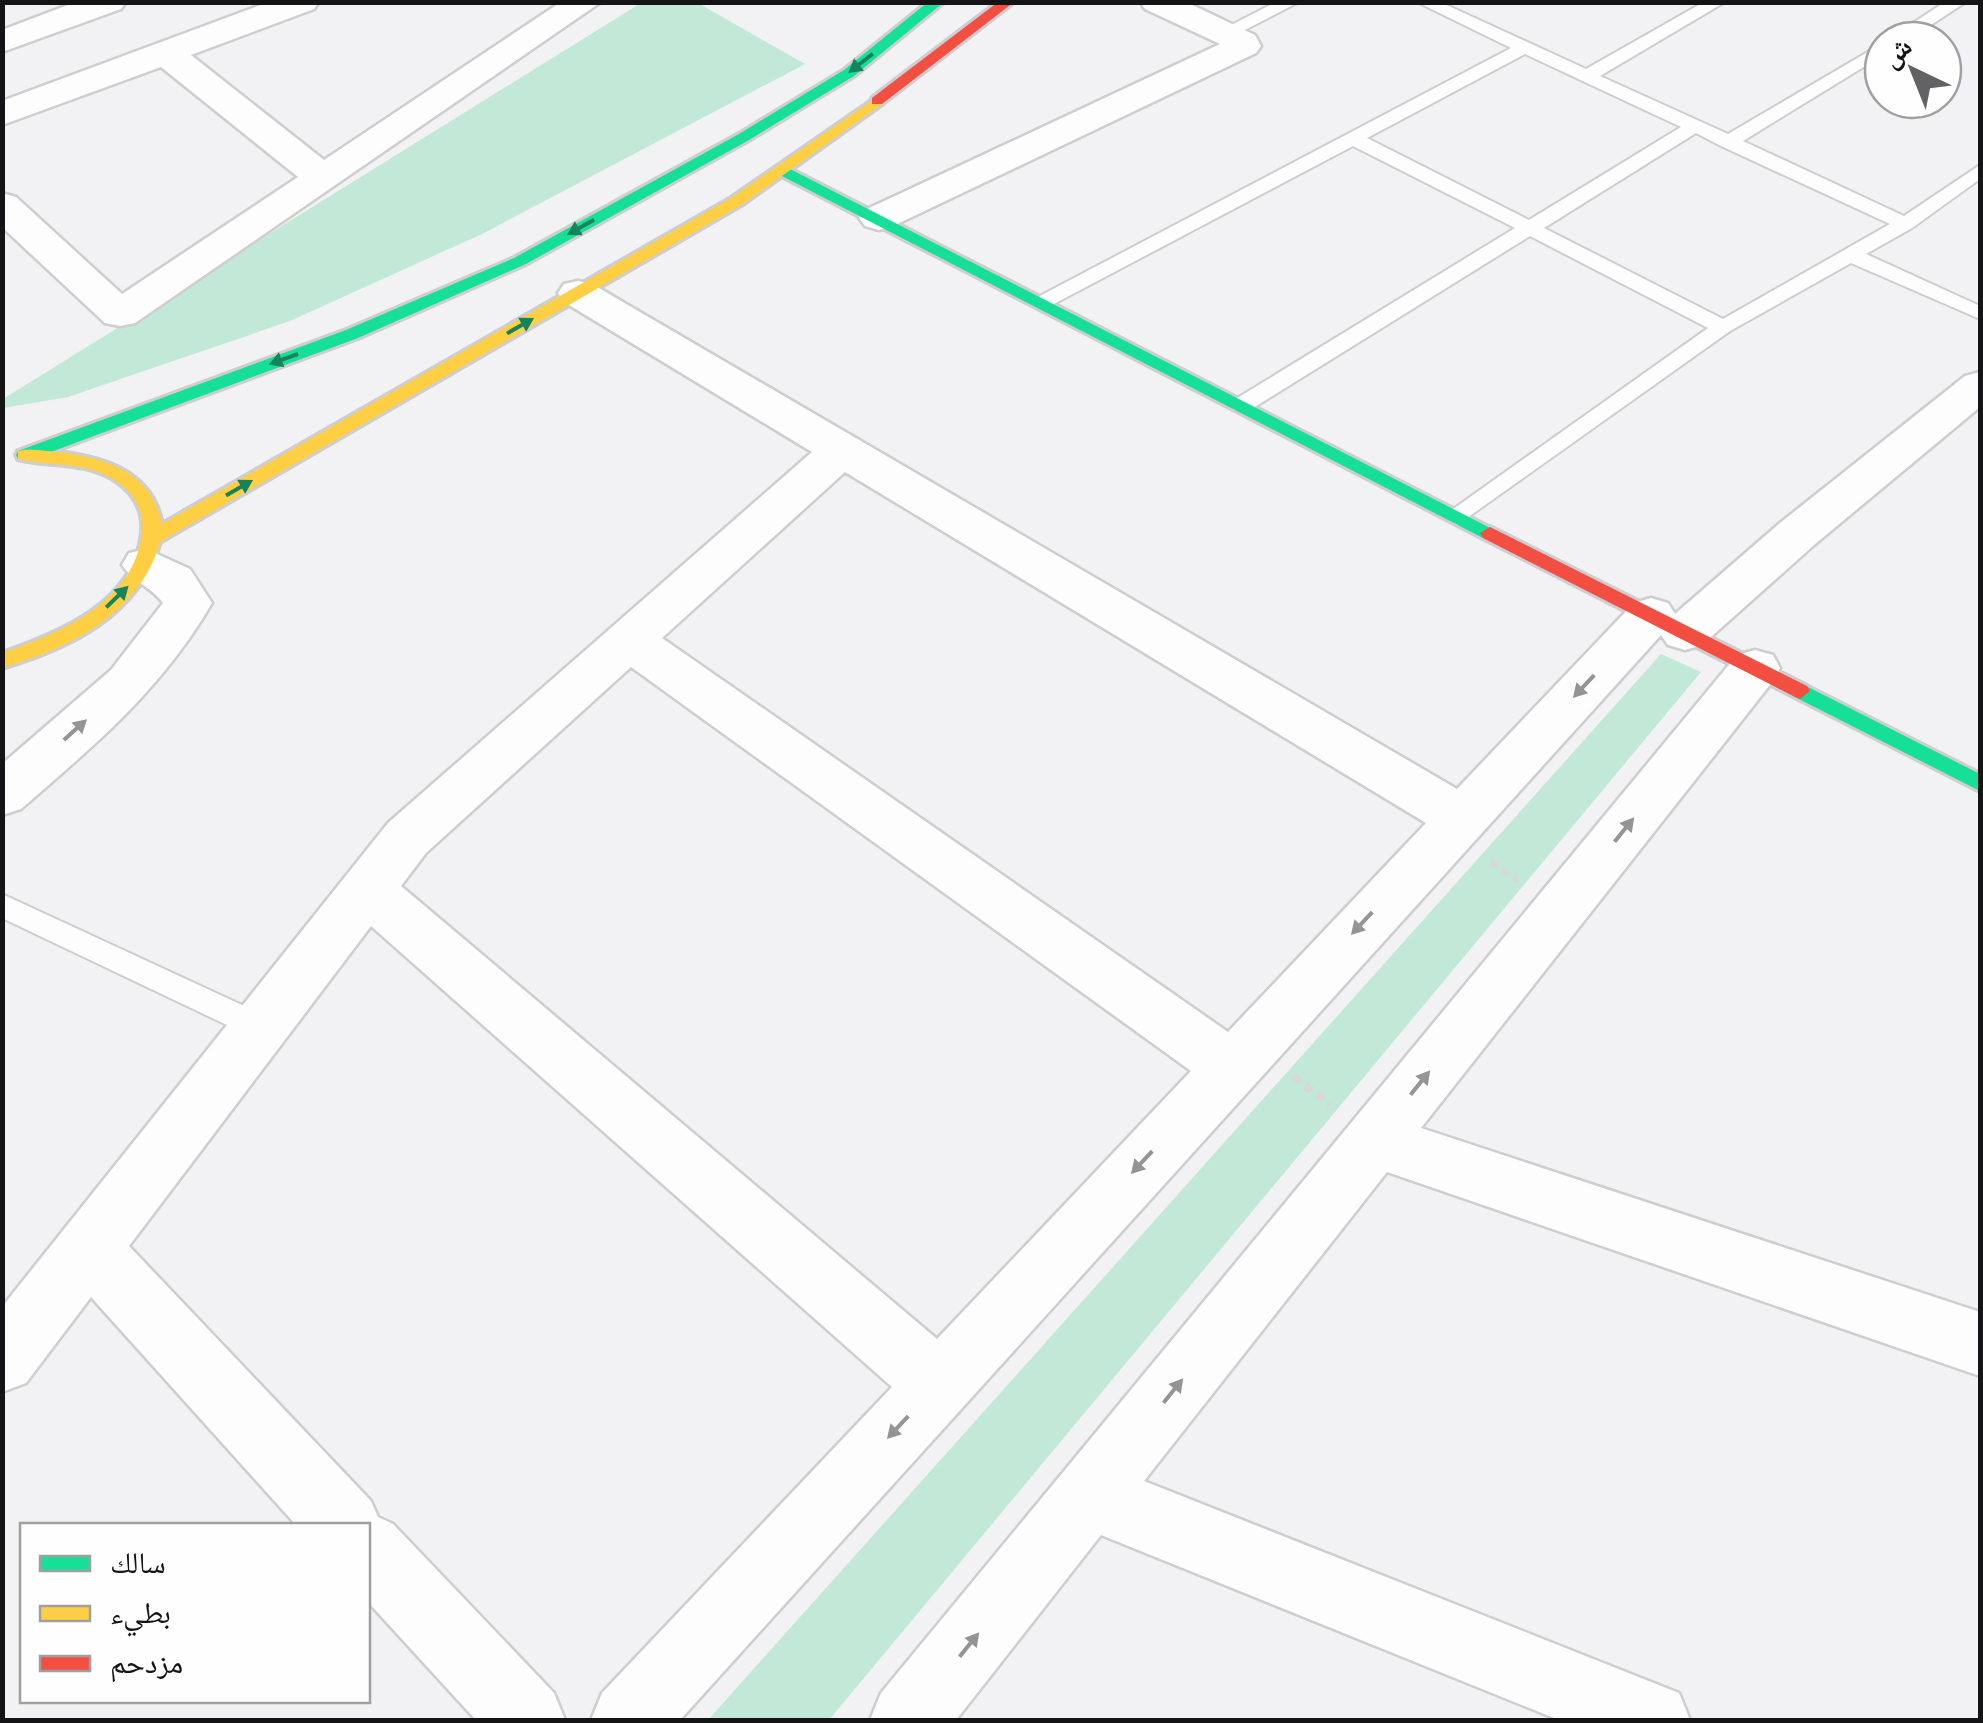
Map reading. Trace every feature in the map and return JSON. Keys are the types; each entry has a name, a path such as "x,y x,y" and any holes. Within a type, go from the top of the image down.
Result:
{"main road":[{"path":"14,456 352,334 520,261 744,137 849,73 937,2"},
{"path":"2,661 79,627 116,601 150,551 783,171 1007,2"},
{"path":"783,171 1980,783"},
{"path":"14,456 84,462 125,477 150,504 150,551"}],"street":[{"path":"2,42 109,2"},
{"path":"2,114 302,2"},
{"path":"2,206 120,314 584,2"},
{"path":"879,218 1244,46 1225,33 1157,2"},
{"path":"166,53 323,178"},
{"path":"578,293 843,449 1453,825"},
{"path":"629,1720 1453,825 1668,624 1797,534 1980,385"},
{"path":"2,1360 407,838 843,449"},
{"path":"2,795 119,692 168,641 188,604 150,551"},
{"path":"629,640 1241,1055"},
{"path":"908,1720 1755,668"},
{"path":"368,890 938,1383"},
{"path":"1375,1140 1980,1344"},
{"path":"88,1249 343,1523"},
{"path":"1090,1495 1652,1720"},
{"path":"370,1551 527,1720"}],"lane":[{"path":"1225,33 1291,2"},
{"path":"1589,75 1718,2"},
{"path":"1929,20 1958,2"},
{"path":"1440,5 1524,48 1905,224"},
{"path":"1043,302 1524,48"},
{"path":"1728,142 1863,60"},
{"path":"1242,404 1694,126"},
{"path":"1353,138 1723,326"},
{"path":"1457,518 1723,326 1905,224 1980,172"},
{"path":"1848,254 1980,313"},
{"path":"2,905 260,1027"}],"path":[{"path":"1453,825 1560,910"},
{"path":"1241,1055 1375,1140"}],"green space":[{"path":"641,3 698,3 805,64 482,234 290,321 68,397 3,408 3,399"},
{"path":"1661,654 1701,672 829,1720 708,1720"}],"traffic: fast":[{"path":"25,455 352,334 520,261 744,137 849,73 937,2"},
{"path":"783,171 1490,533"},
{"path":"1800,691 1980,783"}],"traffic: slow":[{"path":"154,537 737,201 877,101"},
{"path":"2,661 56,640 106,611 133,581 150,544 149,507 139,490 122,476 87,463 25,455"}],"traffic: jam":[{"path":"877,101 1007,2"},
{"path":"1490,533 1800,691"}]}
